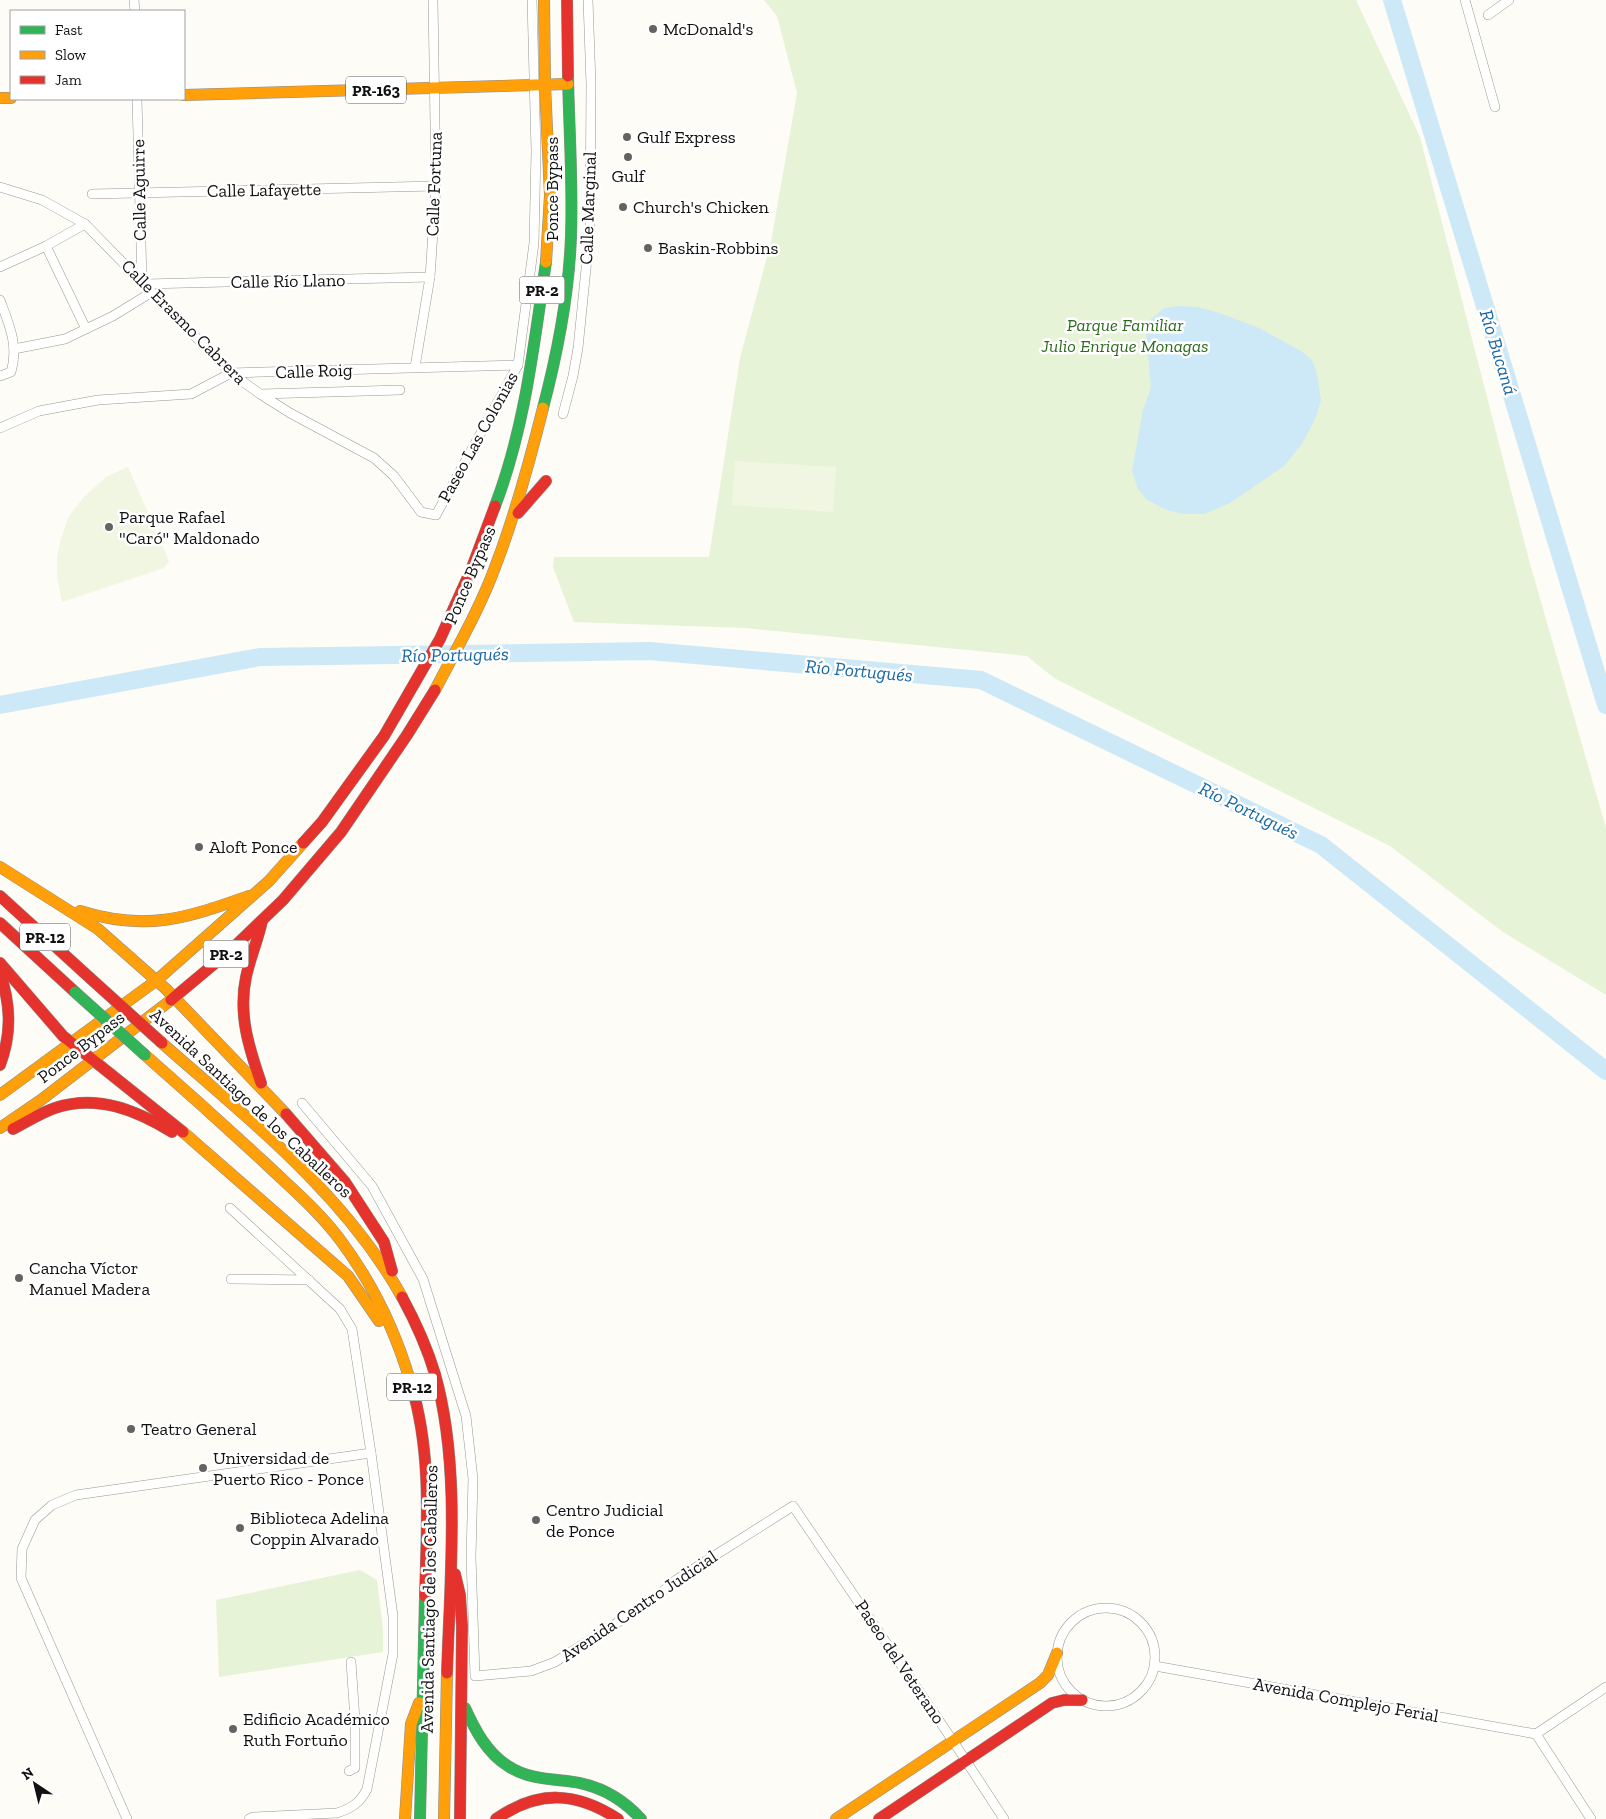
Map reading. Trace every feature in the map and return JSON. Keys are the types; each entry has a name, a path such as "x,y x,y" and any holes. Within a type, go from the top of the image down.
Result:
{"main road":[{"name":"Ponce Bypass","path":"0,1094 156,980 269,881 322,822 384,736 440,639 471,570 500,493 517,433 532,360 546,261 550,195 540,86 544,0"},
{"name":"Ponce Bypass","path":"0,1128 41,1100 174,997 263,920 311,869 341,832 407,735 427,704 474,617 494,569 522,489 554,372 562,329 571,235 567,0"},
{"name":"PR-163","path":"185,95 568,84"},
{"path":"512,520 546,481"},
{"path":"0,868 112,940 174,997 264,1089 345,1182 384,1242 398,1290"},
{"path":"55,902 102,918 146,923 169,921 197,914 254,894"},
{"name":"Avenida Santiago de los Caballeros","path":"0,896 261,1131 332,1200 378,1259 398,1290 431,1364 439,1388 444,1414 449,1469 450,1561 444,1819"},
{"path":"263,920 246,978 243,996 245,1030 250,1051 264,1089"},
{"name":"Avenida Santiago de los Caballeros","path":"0,923 317,1213 339,1239 378,1298 403,1358 418,1411 425,1468 426,1552 420,1819"},
{"path":"0,963 63,1036 164,1116 348,1276 370,1306 403,1358"},
{"path":"0,974 10,1020 8,1043 0,1065"},
{"path":"0,1135 56,1108 95,1102 126,1108 142,1114 209,1154"},
{"path":"450,1561 460,1587 462,1617 463,1704 460,1819"},
{"path":"836,1819 1040,1683 1048,1675 1057,1653"},
{"path":"405,1819 412,1724 423,1690"},
{"path":"879,1819 1052,1703 1064,1700 1082,1700"},
{"path":"463,1704 483,1743 511,1768 533,1777 598,1787 628,1805 641,1819"},
{"path":"496,1819 508,1810 525,1802 562,1796 593,1804 618,1819"}],"street":[{"name":"Calle Fortuna","path":"415,367 430,278 436,186 433,0"},
{"name":"Paseo Las Colonias","path":"436,515 518,365 534,243 536,151 540,86 532,0"},
{"name":"Calle Marginal","path":"563,414 578,348 590,229 591,84 588,0"},
{"path":"1465,0 1495,106"},
{"path":"1488,14 1509,0"},
{"name":"Calle Aguirre","path":"137,100 143,282"},
{"name":"Calle Lafayette","path":"92,194 436,186"},
{"name":"Calle Erasmo Cabrera","path":"0,187 42,200 86,224 232,374 290,413 374,458 394,476 421,512 436,515"},
{"path":"0,267 46,246 86,224"},
{"path":"46,246 86,329"},
{"path":"569,268 586,269"},
{"name":"Calle Río Llano","path":"143,282 430,278"},
{"path":"14,348 65,339 113,316 152,292"},
{"path":"0,300 12,331 15,359 11,372 0,376"},
{"name":"Calle Roig","path":"0,428 39,411 98,400 191,394 232,374 518,365"},
{"path":"260,394 400,390"},
{"name":"Avenida Centro Judicial","path":"302,1103 372,1186 424,1279 466,1416 473,1479 470,1557 474,1676 531,1671 555,1662 650,1602 676,1580 793,1506"},
{"path":"230,1208 340,1309 352,1329 393,1616 393,1654 367,1789 361,1800 349,1809 337,1813 318,1816 252,1817 249,1819"},
{"path":"231,1280 309,1280"},
{"path":"127,1819 21,1578 22,1549 35,1520 52,1505 76,1495 371,1453"},
{"name":"Paseo del Veterano","path":"793,1506 954,1741 1004,1819"},
{"path":"1109,1607 1127,1612 1142,1622 1153,1638 1155,1666 1153,1675 1143,1691 1127,1702 1100,1706 1082,1700 1068,1688 1059,1672 1057,1653 1062,1635 1074,1620 1090,1610 1109,1607"},
{"path":"351,1662 355,1720 352,1769 362,1765 370,1766"},
{"name":"Avenida Complejo Ferial","path":"1155,1666 1536,1734"},
{"path":"1591,1819 1536,1734 1606,1687"}],"green space":[{"name":"Parque Familiar Julio Enrique Monagas","path":"764,0 1356,0 1420,137 1529,560 1606,828 1606,995 1503,932 1390,846 1054,678 1027,656 745,628 574,622 553,567 554,557 709,557 740,358 771,242 797,93 777,16"},
{"path":"735,461 836,467 833,512 732,505"},
{"name":"Parque Rafael \"Caró\" Maldonado","path":"128,467 169,561 164,568 62,602 57,577 57,557 69,516 84,497 106,477"},
{"path":"360,1570 377,1580 383,1629 383,1652 219,1677 216,1600"}],"water":[{"path":"1179,306 1198,307 1222,314 1259,328 1301,351 1312,360 1317,373 1321,400 1316,417 1302,444 1284,466 1230,503 1204,514 1184,514 1167,510 1147,500 1138,489 1132,471 1143,410 1151,387 1146,332 1149,321 1164,308"}],"waterway":[{"name":"Río Bucaná","path":"1392,0 1606,705"},
{"name":"Río Portugués","path":"0,705 260,657 649,651 981,680 1321,845 1606,1071"}],"traffic: fast":[{"path":"543,408 562,323 570,258 572,196 568,76"},
{"path":"495,506 514,446 521,416 546,262"},
{"path":"75,992 145,1055"},
{"path":"420,1819 425,1596"},
{"path":"465,1708 477,1733 488,1748 508,1766 522,1773 544,1779 588,1785 617,1798 641,1819"}],"traffic: slow":[{"path":"544,0 545,85 550,195 546,262"},
{"path":"185,95 568,84"},
{"path":"0,98 10,98"},
{"path":"435,690 491,579 528,466 543,408"},
{"path":"0,1095 157,980 269,881 303,843"},
{"path":"0,867 98,929 166,989 286,1114"},
{"path":"80,911 126,921 166,920 205,911 249,896"},
{"path":"0,1128 41,1100 171,1000"},
{"path":"162,1043 261,1130 324,1191 379,1260 402,1297"},
{"path":"145,1055 264,1162 304,1200 341,1241 373,1291 391,1327 411,1384"},
{"path":"183,1132 348,1276 379,1321"},
{"path":"836,1819 1040,1683 1048,1675 1057,1653"},
{"path":"444,1819 447,1673"},
{"path":"405,1819 411,1724 419,1703"}],"traffic: jam":[{"path":"567,0 568,76"},
{"path":"518,513 546,481"},
{"path":"303,843 322,822 384,736 440,639 471,570 495,506"},
{"path":"171,1000 232,949 283,900 341,832 435,690"},
{"path":"0,896 90,978"},
{"path":"261,1083 246,1031 243,1004 246,977 262,921"},
{"path":"0,923 75,992"},
{"path":"0,963 63,1036 183,1132"},
{"path":"0,973 4,985 9,1019 7,1042 0,1065"},
{"path":"90,978 162,1043"},
{"path":"13,1129 55,1108 86,1103 116,1106 144,1117 172,1132"},
{"path":"286,1114 345,1182 384,1242 392,1271"},
{"path":"402,1297 412,1315 435,1374 443,1409 448,1446 452,1522 447,1673"},
{"path":"411,1384 422,1436 427,1489 425,1596"},
{"path":"455,1574 460,1595 462,1626 460,1819"},
{"path":"879,1819 1052,1703 1064,1700 1082,1700"},
{"path":"496,1819 527,1803 557,1798 587,1803 618,1819"}],"place":[{"name":"McDonald's","path":"653,29"},
{"name":"Gulf Express","path":"627,137"},
{"name":"Gulf","path":"628,157"},
{"name":"Church's Chicken","path":"623,207"},
{"name":"Baskin-Robbins","path":"648,248"},
{"name":"Parque Rafael \"Caró\" Maldonado","path":"109,527"},
{"name":"Aloft Ponce","path":"199,847"},
{"name":"Cancha Víctor Manuel Madera","path":"19,1278"},
{"name":"Teatro General","path":"131,1429"},
{"name":"Universidad de Puerto Rico - Ponce","path":"203,1468"},
{"name":"Centro Judicial de Ponce","path":"536,1520"},
{"name":"Biblioteca Adelina Coppin Alvarado","path":"240,1528"},
{"name":"Edificio Académico Ruth Fortuño","path":"233,1729"}]}
